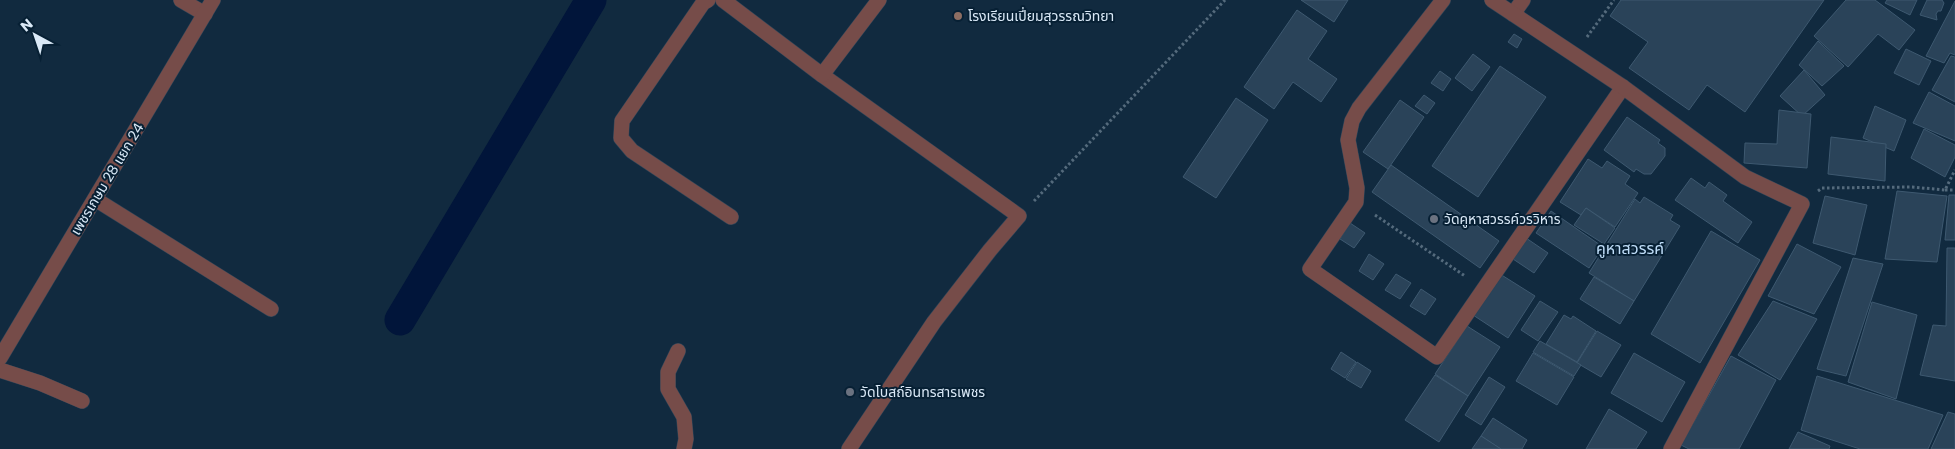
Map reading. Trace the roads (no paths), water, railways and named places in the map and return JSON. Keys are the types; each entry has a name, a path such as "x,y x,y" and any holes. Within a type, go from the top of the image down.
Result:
{"street":[{"path":"181,0 205,14"},
{"name":"เพชรเกษม 28 แยก 24","path":"0,358 213,0"},
{"path":"708,0 703,3 622,121 621,138 632,151 731,217"},
{"path":"723,0 822,75 1019,216 934,322 849,449"},
{"path":"822,75 879,0"},
{"path":"1442,0 1359,108 1352,121 1348,140 1357,188 1356,202 1310,269 1437,357 1623,87"},
{"path":"1492,0 1623,87 1745,177 1802,204 1671,449"},
{"path":"1513,14 1523,0"},
{"path":"95,199 271,308"},
{"path":"678,351 668,372 668,388 684,417 686,439 684,449"},
{"path":"0,370 40,383 82,400"}],"waterway":[{"path":"400,320 591,0"}],"place":[{"name":"โรงเรียนเปี่ยมสุวรรณวิทยา","path":"958,16"},
{"name":"วัดคูหาสวรรค์วรวิหาร","path":"1434,219"},
{"name":"วัดโบสถ์อินทรสารเพชร","path":"850,392"}],"district":[{"name":"คูหาสวรรค์","path":"1630,248"}]}
